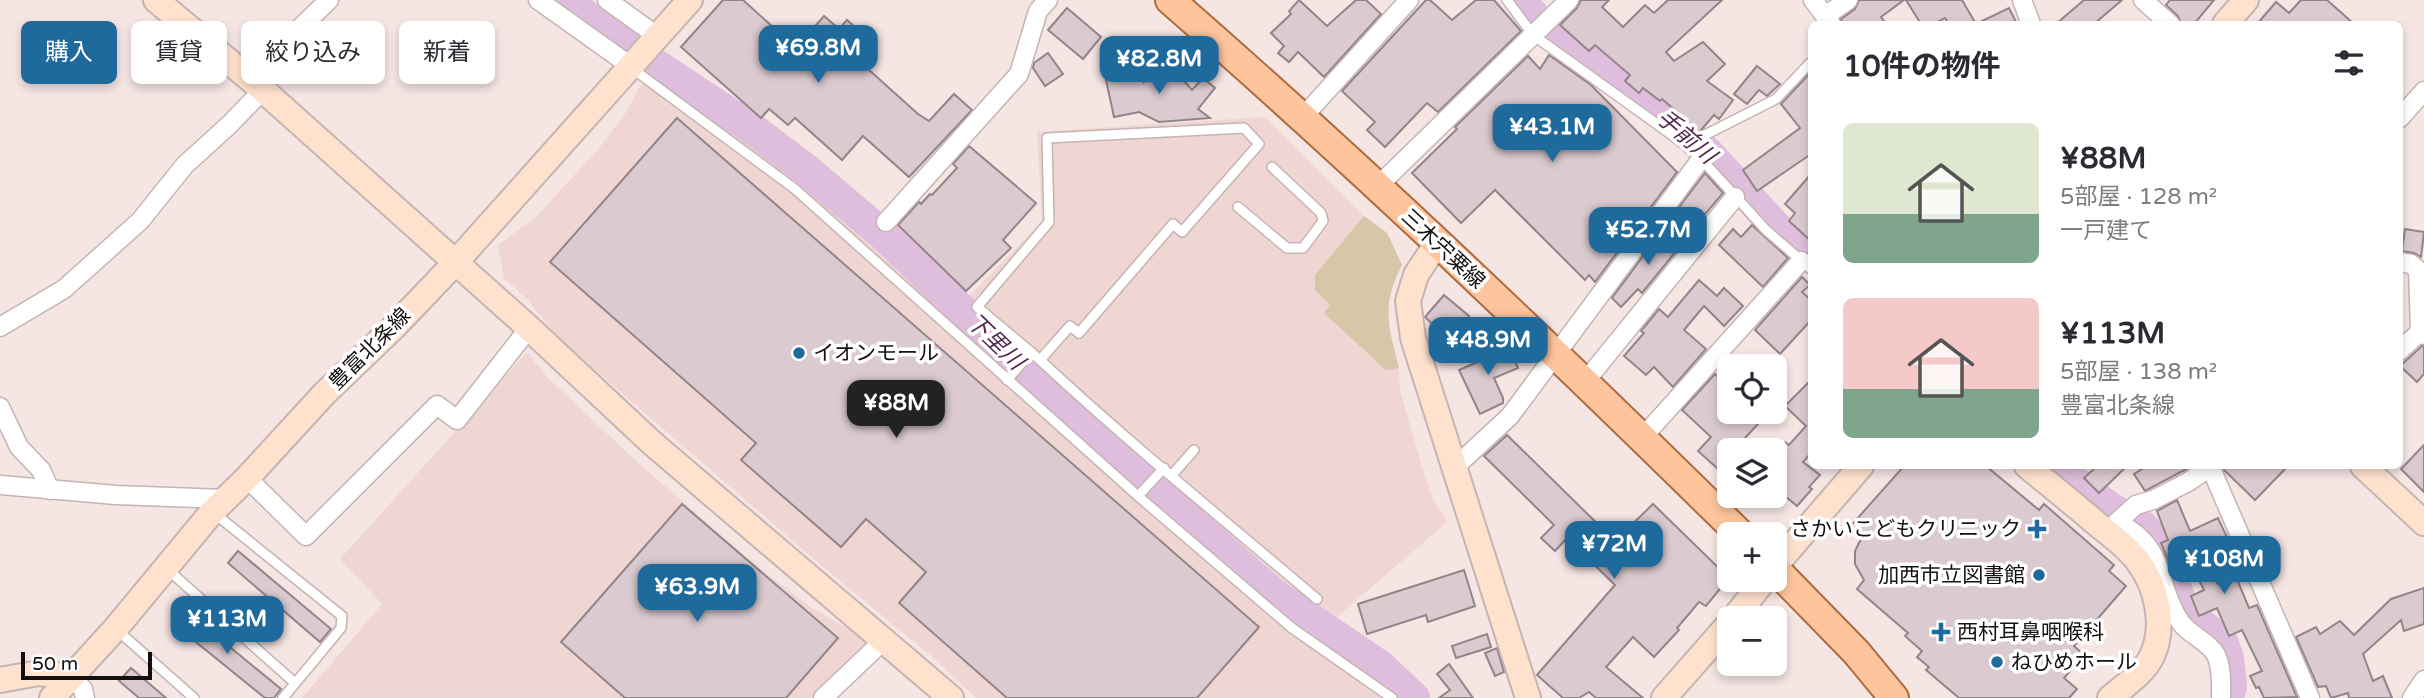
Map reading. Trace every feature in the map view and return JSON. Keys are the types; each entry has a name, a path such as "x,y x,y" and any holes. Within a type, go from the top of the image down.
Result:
{"main road":[{"name":"三木宍粟線","path":"1170,0 1304,117 1728,522"},
{"path":"1787,580 1856,652 1894,698"}],"street":[{"path":"156,0 241,72"},
{"path":"310,21 329,0"},
{"path":"538,0 632,67"},
{"path":"607,0 654,40"},
{"name":"豊富北条線","path":"52,698 116,628 219,505 455,262 690,0"},
{"path":"886,222 1019,74 1038,11 1048,0"},
{"path":"1304,117 1409,0"},
{"path":"1377,187 1569,0"},
{"path":"1813,0 1828,20 1848,0"},
{"path":"2022,0 2030,21"},
{"path":"2143,0 2167,21"},
{"path":"2228,21 2246,0"},
{"path":"0,327 64,289 140,221 185,165 229,125 255,84 529,328 652,443 951,698"},
{"path":"2403,115 2424,91"},
{"path":"1454,468 1510,416 1544,373 1554,355 1697,154"},
{"path":"1584,383 1735,197"},
{"path":"1437,243 1416,275 1408,301 1413,338 1528,698"},
{"path":"2403,263 2411,264 2418,270 2422,333 2403,348"},
{"path":"1642,438 1806,265"},
{"path":"247,478 306,536 437,405 457,419 529,328"},
{"path":"0,407 19,447 41,470 50,490"},
{"path":"1787,552 1858,469"},
{"path":"2031,469 2120,543 2136,559 2150,580 2158,618 2158,636 2151,658 2139,673 2110,698"},
{"path":"2206,469 2188,482 2131,509 2117,522 2136,533 2153,552 2179,620 2187,631 2216,654 2221,698"},
{"path":"2211,469 2310,698"},
{"path":"2367,469 2424,523"},
{"path":"0,485 219,505"},
{"path":"1744,606 1755,592"},
{"path":"1664,698 1717,638"},
{"path":"823,698 884,639"},
{"path":"0,680 39,673 72,677 83,689 85,698"},
{"path":"2412,698 2424,680"}],"lane":[{"path":"1507,0 1697,154 1766,230 1806,265"},
{"path":"1697,154 1705,135 1776,99 1808,65"},
{"path":"632,67 795,189 1007,380 1292,628 1392,698"},
{"path":"1040,360 1070,326 1079,333 1173,224 1182,232 1259,145 1244,128 1047,138 1049,222 977,307 1099,415 1317,598"},
{"path":"1238,206 1287,248 1303,248 1323,221 1321,213 1272,167"},
{"path":"1007,380 1031,352"},
{"path":"1139,496 1194,450"},
{"path":"219,505 342,616 341,628 283,698"},
{"path":"166,568 295,683"},
{"path":"116,628 194,698"}],"shaded area":[{"name":"イオンモール","path":"649,76 717,121 842,216 954,321 999,369 1015,349 966,299 1042,222 1037,132 1265,117 1364,216 1387,233 1402,265 1391,286 1388,309 1389,328 1399,368 1400,391 1432,498 1447,522 1336,618 1327,613 1313,632 1402,698 976,698 931,656 816,561 558,338 526,298 504,278 498,245 537,216 600,147"},
{"path":"1364,216 1387,233 1402,265 1391,292 1388,316 1399,368 1386,370 1324,313 1330,305 1315,290 1315,275"},
{"path":"527,352 547,377 635,460 754,564 812,608 867,642 811,698 302,698 382,604 340,559"}],"building":[{"path":"723,0 743,0 796,48 824,16 839,29 847,20 874,44 859,61 918,114 929,121 954,94 972,110 909,177 863,136 842,160 795,118 788,125 769,109 761,118 681,47"},
{"path":"1299,0 1327,26 1356,0 1366,0 1381,14 1324,77 1298,52 1289,62 1278,53 1284,46 1271,33 1291,14 1289,11"},
{"path":"1426,0 1430,0 1452,20 1476,0 1494,0 1521,31 1438,112 1427,103 1385,147 1367,130 1375,122 1342,91"},
{"path":"1581,0 1609,0 1602,7 1623,27 1645,5 1654,13 1668,0 1722,0 1666,52 1674,61 1703,42 1725,64 1707,81 1733,100 1719,119 1714,115 1696,136 1679,122 1683,117 1662,99 1660,101 1643,88 1639,93 1625,81 1630,75 1595,45 1589,51 1560,25"},
{"path":"1859,0 1904,0 1881,17 1884,21 1841,21 1855,9"},
{"path":"1906,0 1962,0 1974,21 1947,21 1945,18 1940,21 1919,21"},
{"path":"2084,0 2122,0 2098,21 2060,21"},
{"path":"2170,0 2214,0 2196,21 2180,21 2166,5"},
{"path":"2301,0 2327,0 2351,21 2260,21 2276,2 2289,13"},
{"path":"1067,8 1101,37 1083,59 1048,30"},
{"path":"2009,8 2016,21 1982,21"},
{"path":"1048,53 1063,74 1045,86 1033,68 1034,63"},
{"path":"1549,55 1591,85 1677,172 1595,282 1589,275 1585,280 1495,190 1461,223 1412,173 1528,56 1540,69"},
{"path":"1167,62 1192,90 1203,78 1215,88 1198,109 1210,118 1159,122 1139,112 1114,117 1106,80 1142,72 1144,82"},
{"path":"1757,66 1780,84 1767,96 1759,90 1747,104 1734,94"},
{"path":"1808,75 1808,156 1757,191 1743,170 1800,128 1781,104"},
{"name":"イオンモール","path":"677,118 1259,627 1197,698 1007,698 899,603 926,572 866,519 841,547 741,460 756,443 550,262"},
{"path":"969,146 1036,203 1003,240 1011,248 966,291 898,225 957,168 953,164"},
{"path":"1705,173 1723,193 1695,226 1677,210"},
{"path":"1808,177 1808,238 1789,221 1795,213 1785,204"},
{"path":"1752,225 1788,258 1763,287 1719,245 1733,229 1741,237"},
{"path":"1664,228 1681,245 1642,293 1638,289 1621,307 1612,298"},
{"path":"2405,229 2424,232 2421,257 2403,251"},
{"path":"1802,277 1808,283 1802,292 1808,297 1808,323 1780,354 1755,330"},
{"path":"1699,280 1717,296 1724,288 1743,306 1724,326 1704,306 1684,330 1706,349 1673,387 1654,367 1646,375 1624,356 1644,333 1641,331 1659,309 1668,317"},
{"path":"1444,295 1469,316 1449,340 1425,317"},
{"path":"1507,343 1518,368 1494,378 1503,403 1480,414 1459,370 1482,360 1480,355"},
{"path":"2424,346 2424,374 2417,382 2403,369 2403,363"},
{"path":"1715,374 1717,424 1758,424 1745,438 1717,438 1717,468 1698,451 1711,437 1682,410"},
{"path":"1808,383 1808,456 1803,462 1808,469 1820,475 1797,506 1787,498 1787,444 1789,445 1806,426 1787,408 1787,404"},
{"path":"1507,435 1612,538 1617,533 1620,536 1653,504 1717,566 1718,592 1706,606 1699,602 1677,628 1679,630 1654,657 1633,637 1606,667 1643,698 1596,698 1589,692 1579,698 1563,698 1537,675 1615,585 1567,538 1555,551 1541,538 1554,525 1484,456"},
{"path":"2424,445 2424,492 2401,469"},
{"path":"1901,469 1990,469 2039,510 2044,504 2114,565 2109,571 2126,586 2074,646 2084,655 2064,678 2077,689 2069,698 1959,698 1926,670 1929,667 1917,657 1922,651 1905,636 1908,633 1857,589 1864,580 1855,564 1855,551 1861,539 1848,529"},
{"path":"2094,469 2124,469 2099,493 2084,478"},
{"path":"2142,469 2186,469 2145,491 2134,474"},
{"path":"2224,469 2285,469 2255,500"},
{"path":"2177,500 2190,531 2218,518 2231,546 2205,559 2218,584 2236,577 2249,608 2257,605 2297,697 2264,698 2250,676 2262,671 2242,630 2229,636 2217,608 2199,616 2191,596 2204,590 2189,560 2171,567 2161,543 2168,540 2157,511"},
{"path":"682,504 838,638 786,698 625,698 561,642"},
{"path":"238,551 331,629 320,642 228,563"},
{"path":"1464,570 1475,606 1428,622 1426,615 1367,634 1358,604"},
{"path":"2424,588 2424,624 2404,631 2401,620 2363,654 2373,681 2383,676 2392,698 2349,698 2348,693 2331,698 2326,686 2318,687 2296,637 2316,627 2320,634 2340,621 2354,635 2391,599"},
{"path":"186,611 281,689 274,698 265,698 175,625"},
{"path":"1487,634 1491,647 1456,658 1452,646"},
{"path":"1497,648 1504,672 1495,676 1485,653"},
{"path":"1449,664 1473,698 1439,698 1450,690 1437,674"},
{"path":"131,668 166,698 139,698 119,681"}],"waterway":[{"name":"下里川","path":"566,0 608,33 750,127 803,167 886,237 1068,412 1272,593 1380,666 1414,698"},
{"name":"手前川","path":"1520,0 1547,31 1686,133 1776,227 1808,255"},
{"name":"手前川","path":"2059,469 2110,508 2142,526 2160,544 2184,611 2222,641 2228,658 2231,686 2228,698"}],"place":[{"name":"イオンモール","path":"799,353"},
{"name":"さかいこどもクリニック","path":"2037,529"},
{"name":"加西市立図書館","path":"2039,575"},
{"name":"西村耳鼻咽喉科","path":"1941,632"},
{"name":"ねひめホール","path":"1997,662"}]}
